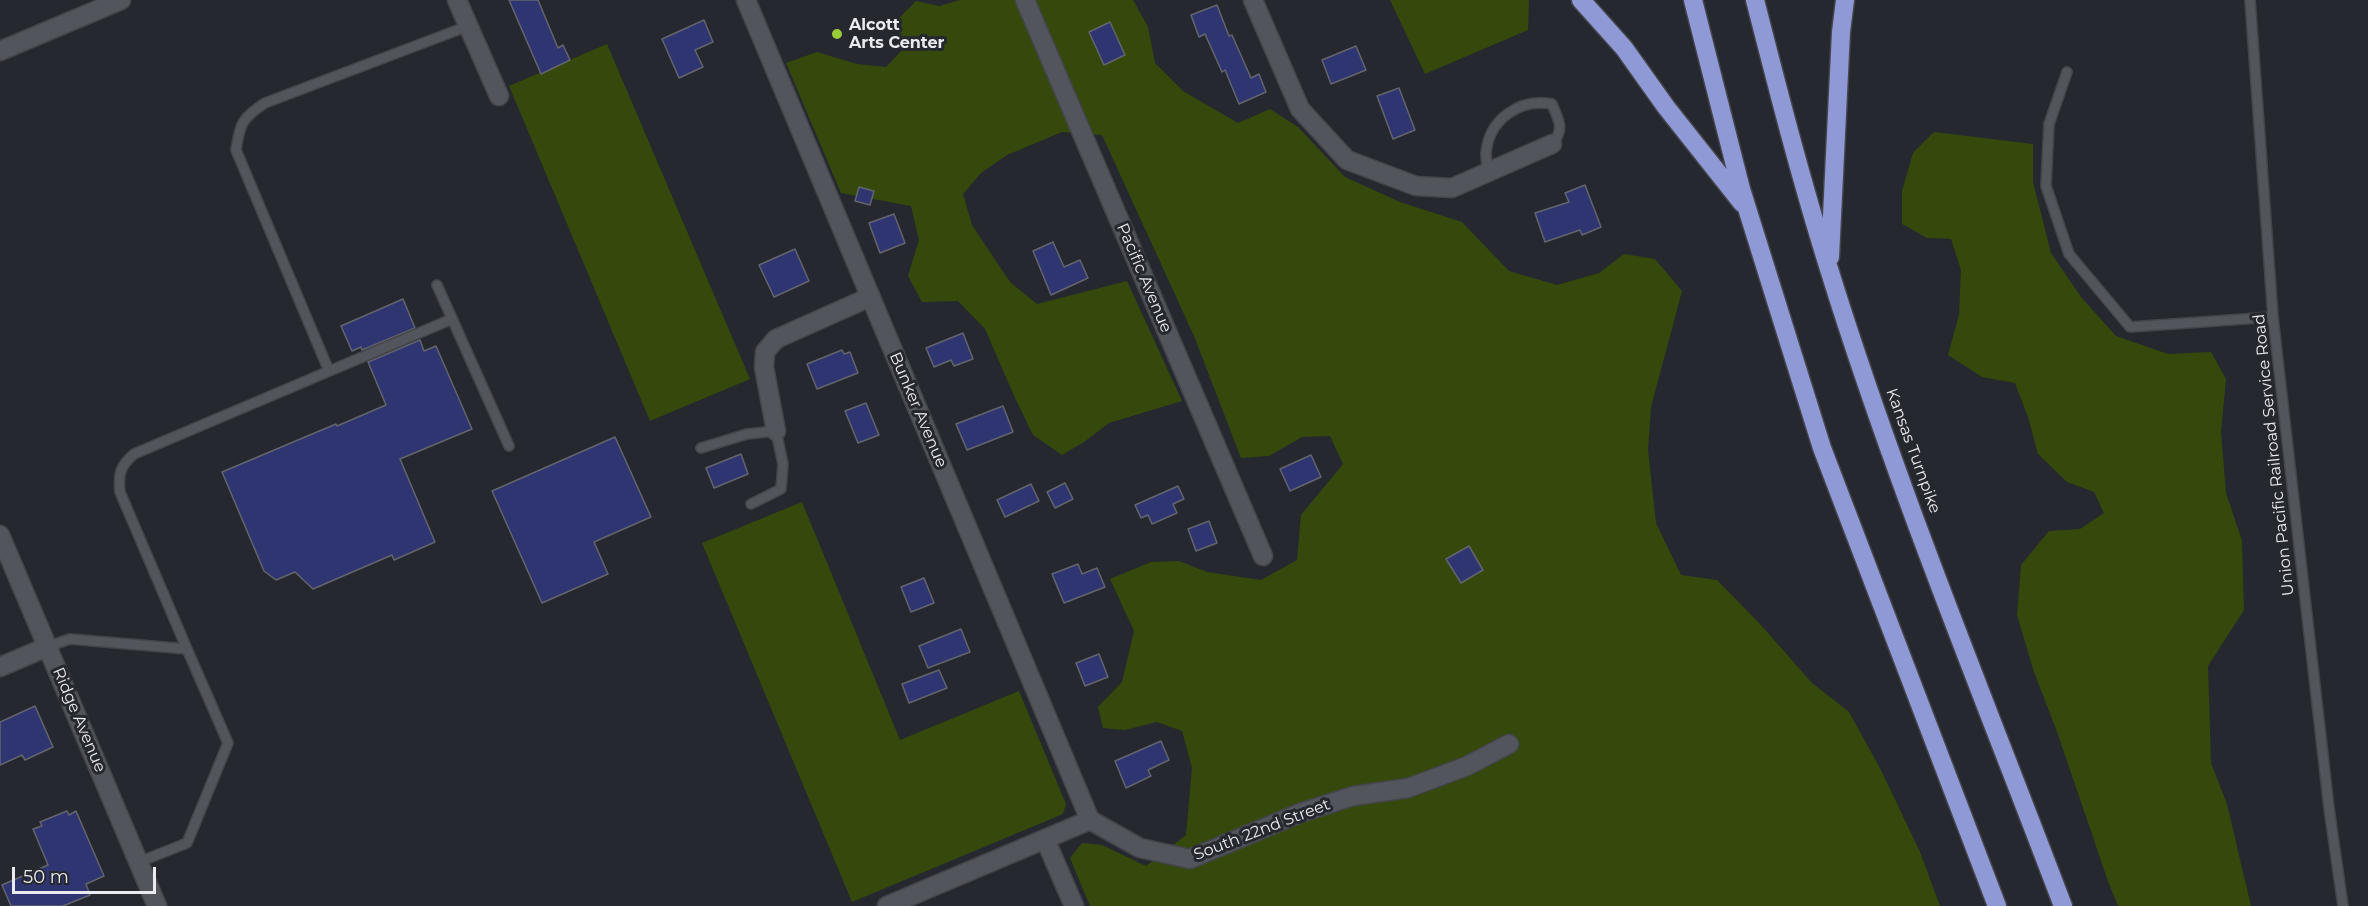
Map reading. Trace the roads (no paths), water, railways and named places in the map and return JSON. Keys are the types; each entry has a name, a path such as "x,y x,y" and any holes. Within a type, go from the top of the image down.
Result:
{"highway":[{"path":"1581,0 1624,48 1666,107 1747,209"},
{"path":"1693,0 1717,101 1747,209 1822,448 1997,906"},
{"name":"Kansas Turnpike","path":"1755,0 1791,142 1829,270 1882,426 2063,906"},
{"path":"1829,270 1841,32 1845,0"}],"street":[{"path":"0,51 121,0"},
{"path":"457,0 499,96"},
{"name":"Bunker Avenue","path":"746,0 1090,820"},
{"name":"Pacific Avenue","path":"1025,0 1263,556"},
{"path":"1253,0 1300,109 1347,160 1416,186 1452,188 1552,144"},
{"path":"776,431 766,387 765,352 776,339 870,297"},
{"name":"Ridge Avenue","path":"0,536 49,646 157,906"},
{"path":"0,667 49,646"},
{"name":"South 22nd Street","path":"1090,820 1140,848 1190,859 1300,813 1353,796 1408,788 1467,766 1509,744"},
{"path":"886,906 1090,820"},
{"path":"1046,838 1074,906"}],"lane":[{"name":"Union Pacific Railroad Service Road","path":"2250,0 2273,317 2329,808 2343,906"},
{"path":"328,371 236,150 239,130 248,114 265,103 468,26"},
{"path":"2067,72 2049,124 2046,186 2069,254 2130,327 2273,317"},
{"path":"1488,173 1486,153 1491,135 1501,119 1528,103 1552,104 1560,123 1559,136 1552,144"},
{"path":"437,285 509,446"},
{"path":"139,862 187,843 228,743 120,492 118,474 123,463 134,454 452,319"},
{"path":"701,448 747,434 776,431 783,464 781,489 751,504"},
{"path":"49,646 70,639 187,649"}],"place":[{"name":"Alcott Arts Center","path":"837,34"}]}
